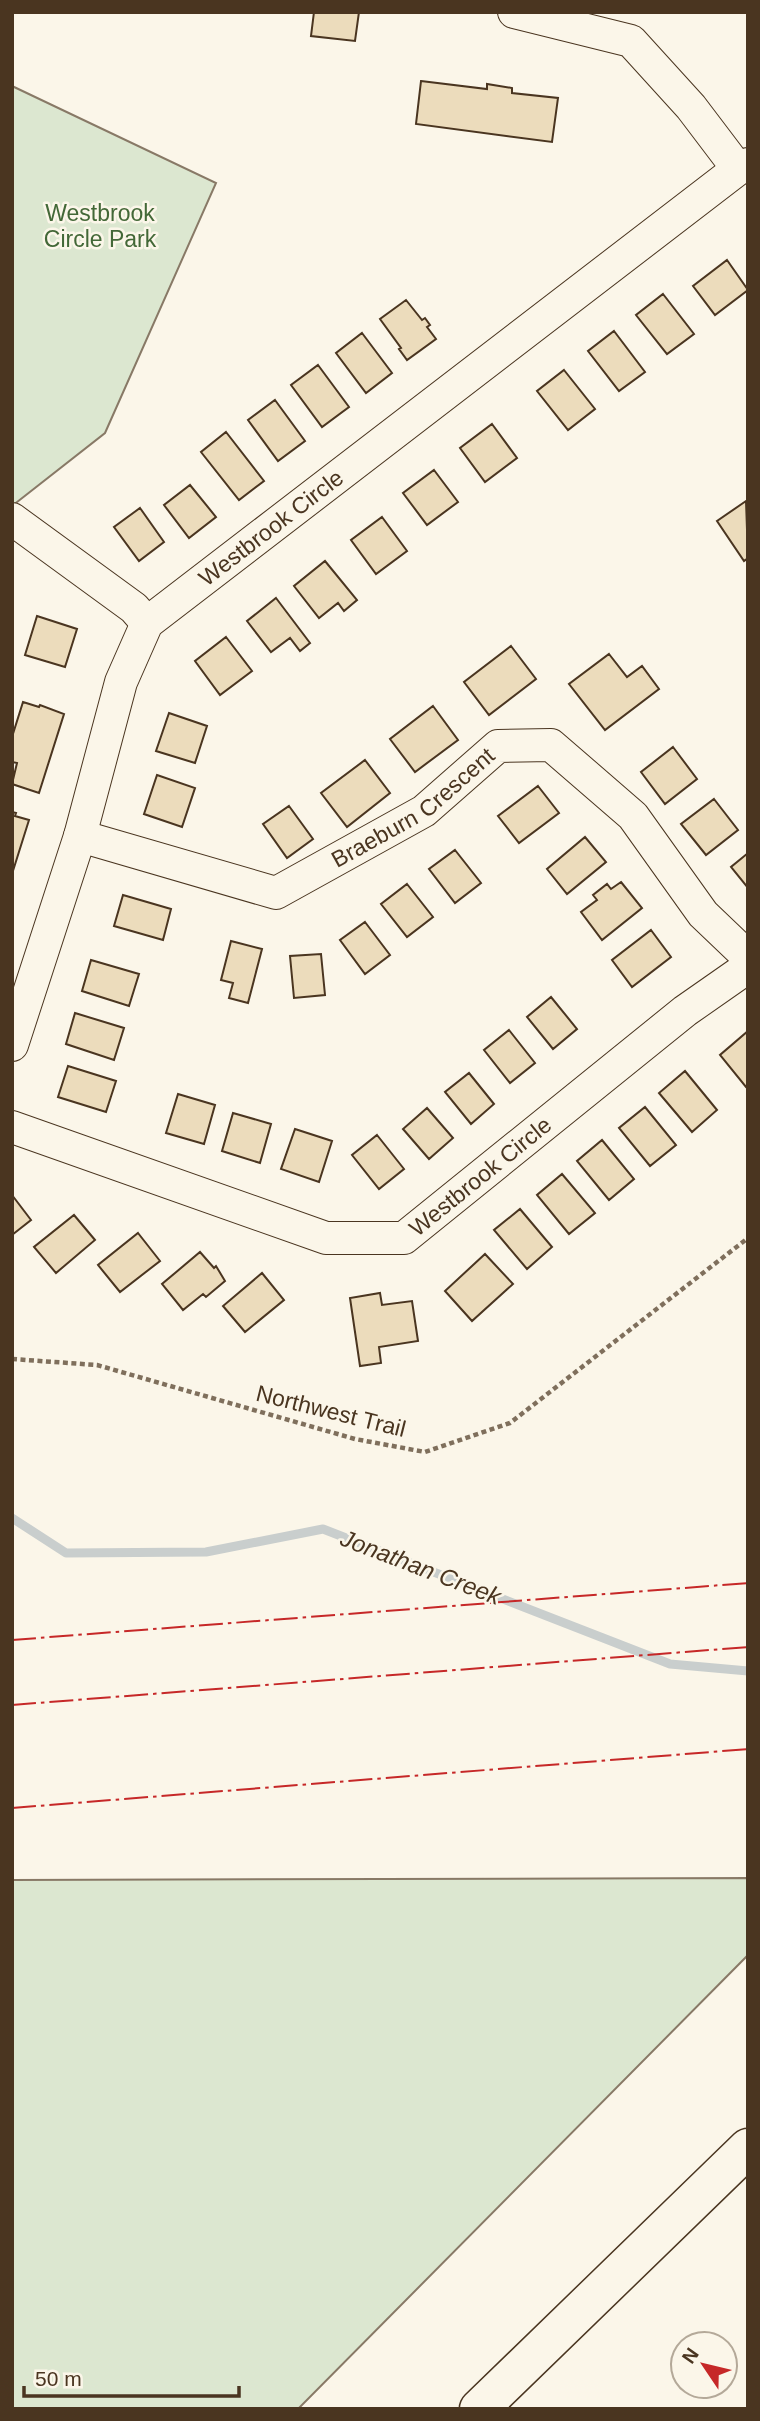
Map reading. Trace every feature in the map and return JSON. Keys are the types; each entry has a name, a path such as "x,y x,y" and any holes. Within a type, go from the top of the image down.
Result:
{"main road":[{"path":"479,2409 748,2148"}],"street":[{"path":"514,12 631,41 743,166"},
{"name":"Westbrook Circle","path":"12,1045 80,836 121,682 147,623 743,166"},
{"path":"12,519 134,607 147,623"},
{"name":"Braeburn Crescent","path":"80,836 276,893 424,811 498,746 551,745 634,816 703,914 748,957"},
{"name":"Westbrook Circle","path":"12,1126 326,1238 404,1238 685,1011 748,967"}],"path":[{"name":"Northwest Trail","path":"12,1359 97,1365 355,1439 425,1452 510,1423 748,1238"}],"green space":[{"name":"Westbrook Circle Park","path":"12,86 216,183 105,433 12,506"},
{"path":"748,1878 748,1955 298,2409 12,2409 12,1880"}],"building":[{"path":"314,12 359,12 355,41 311,36"},
{"path":"421,81 487,89 487,84 512,88 512,93 558,98 552,142 416,124"},
{"path":"727,260 748,290 715,315 693,286"},
{"path":"663,294 694,334 667,354 636,315"},
{"path":"406,300 422,320 425,318 430,325 427,327 436,339 407,360 380,319"},
{"path":"614,331 645,372 619,391 588,351"},
{"path":"362,333 392,373 366,393 336,353"},
{"path":"318,365 349,407 322,427 291,385"},
{"path":"564,370 595,409 568,430 537,391"},
{"path":"275,400 305,441 278,461 248,420"},
{"path":"492,424 517,458 485,482 460,448"},
{"path":"226,432 264,481 239,500 201,452"},
{"path":"434,470 458,502 427,525 403,493"},
{"path":"190,485 216,517 189,538 164,505"},
{"path":"746,501 748,558 744,561 717,521"},
{"path":"140,508 164,542 139,561 114,527"},
{"path":"382,517 407,551 376,574 351,540"},
{"path":"325,561 357,600 344,611 338,603 319,618 294,586"},
{"path":"276,598 310,643 300,651 290,638 271,652 247,621"},
{"path":"37,616 77,629 65,667 25,655"},
{"path":"226,637 252,671 220,695 195,661"},
{"path":"511,646 536,679 489,715 464,682"},
{"path":"609,654 627,677 642,666 659,689 605,730 569,684"},
{"path":"23,702 64,714 39,793 12,784 17,763 12,762 12,737"},
{"path":"433,706 458,740 415,772 390,739"},
{"path":"169,713 207,726 195,763 156,751"},
{"path":"673,747 697,779 665,804 641,772"},
{"path":"365,760 390,793 347,827 321,793"},
{"path":"157,775 195,788 182,827 144,814"},
{"path":"538,786 559,813 519,843 498,816"},
{"path":"714,799 738,830 706,855 681,824"},
{"path":"289,806 313,839 287,858 263,824"},
{"path":"12,812 16,813 15,816 29,820 12,874"},
{"path":"585,837 606,862 567,894 547,869"},
{"path":"455,850 481,883 455,903 429,869"},
{"path":"748,853 748,888 731,867"},
{"path":"621,882 642,908 602,940 581,912 597,900 593,895 607,884 611,889"},
{"path":"407,884 433,917 407,937 381,904"},
{"path":"123,895 171,909 163,940 114,926"},
{"path":"365,922 390,955 365,974 340,940"},
{"path":"651,930 671,957 632,987 612,960"},
{"path":"231,941 262,949 248,1003 229,998 233,983 221,980"},
{"path":"321,954 325,995 294,998 290,956"},
{"path":"91,960 139,974 129,1006 82,991"},
{"path":"551,997 577,1029 553,1049 527,1017"},
{"path":"75,1013 124,1028 114,1060 66,1044"},
{"path":"509,1030 535,1063 510,1083 484,1050"},
{"path":"748,1031 748,1086 746,1087 720,1055"},
{"path":"68,1066 116,1081 106,1112 58,1097"},
{"path":"685,1071 717,1110 692,1132 659,1093"},
{"path":"469,1073 494,1104 471,1124 445,1092"},
{"path":"178,1094 215,1105 204,1144 166,1133"},
{"path":"645,1107 676,1145 650,1166 619,1128"},
{"path":"427,1108 453,1138 429,1159 403,1129"},
{"path":"233,1113 271,1124 260,1163 222,1151"},
{"path":"295,1129 332,1141 319,1182 281,1169"},
{"path":"377,1135 404,1169 379,1189 352,1155"},
{"path":"602,1140 634,1179 609,1200 577,1161"},
{"path":"562,1174 595,1213 569,1234 537,1195"},
{"path":"12,1195 31,1220 12,1235"},
{"path":"520,1209 552,1247 527,1269 494,1230"},
{"path":"74,1215 95,1240 56,1273 34,1247"},
{"path":"138,1233 160,1261 120,1292 98,1265"},
{"path":"200,1252 214,1268 216,1266 225,1281 206,1297 203,1294 183,1310 162,1284"},
{"path":"485,1254 513,1284 472,1321 445,1291"},
{"path":"262,1273 284,1300 245,1332 223,1306"},
{"path":"380,1293 382,1305 412,1301 418,1341 379,1347 381,1363 360,1366 350,1298"}],"waterway":[{"name":"Jonathan Creek","path":"12,1518 66,1553 206,1552 323,1529 670,1664 748,1671"}],"power":[{"path":"12,1640 748,1583"},
{"path":"12,1705 748,1647"},
{"path":"12,1808 748,1749"}]}
